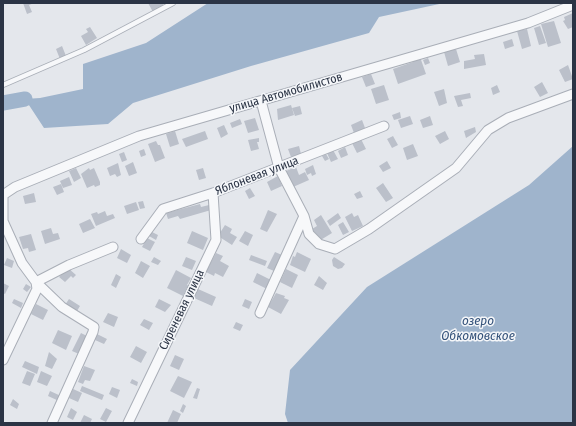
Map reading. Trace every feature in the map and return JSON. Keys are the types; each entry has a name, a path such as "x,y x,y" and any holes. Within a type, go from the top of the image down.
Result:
{"street":[{"name":"улица Автомобилистов","path":"3,195 15,187 139,136 528,23 573,5"},
{"path":"261,101 279,168 304,216 309,234 319,244 335,249 369,229 456,168 488,130 508,118 573,94"},
{"name":"Яблоневая улица","path":"141,239 163,210 279,168 384,126"},
{"name":"Сиреневая улица","path":"128,423 216,240 213,193"},
{"path":"3,195 3,221 22,263 36,282 62,307 91,325 94,330 52,423"},
{"path":"260,313 304,216"},
{"path":"36,282 69,264 114,247"},
{"path":"3,360 37,289 36,282"}],"lane":[{"path":"3,85 84,50 173,3"}],"water":[{"path":"208,3 444,3 379,17 369,33 251,66 133,103 108,124 44,128 25,99 40,98 83,89 83,64 146,43"},
{"name":"озеро Обкомовское","path":"573,146 573,423 288,423 285,414 290,370 367,287 529,185"}],"building":[{"path":"23,3 34,3 29,5 32,12 27,14"},
{"path":"148,3 165,3 163,4 164,6 153,12"},
{"path":"573,13 573,27 568,29 563,21 565,20 564,17"},
{"path":"554,21 561,43 548,47 541,24"},
{"path":"540,26 546,43 539,45 534,28"},
{"path":"90,27 97,38 86,45 81,36 88,32 86,29"},
{"path":"527,29 531,46 522,49 517,31"},
{"path":"512,39 514,46 505,49 503,42"},
{"path":"62,46 66,56 60,59 56,49"},
{"path":"456,49 460,62 448,66 444,52"},
{"path":"484,54 486,65 464,69 464,61 475,59 474,55"},
{"path":"420,57 426,74 398,84 393,69 413,62 412,59"},
{"path":"428,58 430,63 425,65 423,60"},
{"path":"568,65 573,79 565,82 559,70"},
{"path":"371,74 375,84 366,87 362,77"},
{"path":"542,82 548,93 540,97 534,87"},
{"path":"384,85 389,100 376,104 371,89"},
{"path":"497,85 500,92 493,95 491,88"},
{"path":"444,89 447,103 439,106 434,92"},
{"path":"470,93 471,98 461,100 463,106 458,107 454,96"},
{"path":"291,105 294,115 278,120 277,109"},
{"path":"300,106 302,114 295,116 292,108"},
{"path":"400,112 401,118 394,120 392,115"},
{"path":"410,116 413,124 401,128 398,120"},
{"path":"430,116 433,125 423,128 420,120"},
{"path":"255,118 259,130 248,133 244,121"},
{"path":"240,119 242,124 232,128 230,123"},
{"path":"362,120 365,128 354,133 351,125"},
{"path":"224,125 228,134 221,138 217,128"},
{"path":"475,127 476,132 466,138 464,131"},
{"path":"175,131 179,144 170,147 166,134"},
{"path":"205,131 208,139 186,147 182,139"},
{"path":"445,131 449,139 440,144 435,136"},
{"path":"393,136 398,145 392,148 387,139"},
{"path":"259,138 259,142 257,142 259,149 251,151 248,140"},
{"path":"361,139 366,149 357,153 352,143"},
{"path":"156,141 158,145 160,145 165,158 155,162 148,144"},
{"path":"413,144 418,156 407,160 403,148"},
{"path":"299,146 301,154 291,157 288,149"},
{"path":"345,147 348,155 341,158 338,151"},
{"path":"144,149 146,155 141,157 139,151"},
{"path":"333,150 338,159 331,162 327,153"},
{"path":"124,152 127,160 122,162 119,154"},
{"path":"326,154 329,159 325,161 322,156"},
{"path":"387,161 391,168 383,172 379,166"},
{"path":"133,162 137,173 129,176 125,166"},
{"path":"118,163 121,175 117,177 115,174 110,176 107,168"},
{"path":"313,165 316,174 312,176 311,173 307,175 305,169"},
{"path":"296,167 299,175 305,172 309,180 293,187 286,171"},
{"path":"76,168 81,178 74,182 69,171"},
{"path":"89,168 90,170 94,168 100,185 95,187 94,185 87,188 81,174"},
{"path":"203,168 206,178 199,180 196,170"},
{"path":"278,176 282,186 271,191 267,182"},
{"path":"69,177 72,185 63,188 60,181"},
{"path":"383,183 393,198 386,202 376,188"},
{"path":"61,184 64,192 57,195 53,187"},
{"path":"250,188 255,196 249,199 245,191"},
{"path":"360,191 363,197 357,199 354,194"},
{"path":"34,193 36,202 25,204 23,196"},
{"path":"143,201 145,208 140,209 138,202"},
{"path":"136,202 139,210 127,214 124,206"},
{"path":"200,204 201,207 209,205 211,210 180,219 178,216 168,219 166,213"},
{"path":"268,210 277,214 267,232 260,229"},
{"path":"105,211 107,216 113,214 115,218 96,226 91,214 97,212 98,214"},
{"path":"338,213 341,218 330,226 327,221"},
{"path":"352,213 354,217 358,215 363,226 352,231 345,217"},
{"path":"321,215 332,233 319,241 312,229 317,226 314,220"},
{"path":"90,219 95,228 83,233 79,224"},
{"path":"343,222 349,232 343,235 338,225"},
{"path":"225,225 232,229 230,233 237,237 232,245 218,236"},
{"path":"51,228 53,234 58,233 60,239 45,244 41,231"},
{"path":"192,231 208,238 203,250 187,243"},
{"path":"245,231 253,235 248,246 239,241"},
{"path":"152,232 158,235 156,240 149,236"},
{"path":"31,234 36,250 29,252 28,248 23,249 19,237"},
{"path":"147,238 155,242 150,251 142,247"},
{"path":"121,249 131,255 127,263 117,258"},
{"path":"275,252 282,255 274,271 267,268"},
{"path":"297,252 311,259 305,272 290,265 293,256 295,257"},
{"path":"216,253 223,256 220,261 229,266 223,277 215,273 214,276 206,272"},
{"path":"251,255 267,261 265,266 249,260"},
{"path":"154,257 161,261 158,265 151,262"},
{"path":"186,257 196,261 192,270 182,266"},
{"path":"334,257 345,264 342,268 338,269 333,266 332,260"},
{"path":"7,258 14,261 12,268 4,265"},
{"path":"141,261 150,266 143,278 135,273"},
{"path":"68,268 76,275 73,278 71,276 65,282 59,277"},
{"path":"286,269 298,275 292,288 280,282"},
{"path":"176,270 191,278 187,285 191,287 190,290 187,288 183,296 167,288"},
{"path":"257,273 271,280 267,289 253,282"},
{"path":"116,274 121,277 116,288 111,285"},
{"path":"319,276 327,283 323,290 314,285"},
{"path":"3,283 9,286 5,294 3,293"},
{"path":"26,284 31,287 27,292 23,289"},
{"path":"198,289 216,297 212,306 194,298"},
{"path":"276,293 285,296 284,298 289,300 281,314 268,307"},
{"path":"14,299 23,303 21,308 12,303"},
{"path":"69,299 80,306 77,311 65,305"},
{"path":"159,299 171,305 165,312 155,307"},
{"path":"245,299 252,302 249,309 242,306"},
{"path":"36,304 48,310 43,320 31,314"},
{"path":"108,313 118,317 114,327 103,322"},
{"path":"144,319 153,323 149,330 140,325"},
{"path":"236,322 243,325 240,331 233,328"},
{"path":"58,330 72,336 66,350 52,343"},
{"path":"81,333 87,336 79,354 72,351"},
{"path":"97,334 107,339 104,344 95,340"},
{"path":"136,346 147,352 141,363 130,357"},
{"path":"49,352 57,359 52,369 45,366"},
{"path":"175,355 184,359 179,370 170,366"},
{"path":"25,361 39,367 37,374 22,367"},
{"path":"84,366 95,370 90,381 85,380 83,384 78,382"},
{"path":"27,371 35,374 30,386 22,383"},
{"path":"41,371 52,376 47,386 37,382"},
{"path":"178,376 192,382 184,398 170,391"},
{"path":"132,379 138,382 137,386 130,383"},
{"path":"82,386 104,395 102,400 80,391"},
{"path":"112,387 120,390 117,398 109,394"},
{"path":"197,388 200,389 197,399 193,398"},
{"path":"73,389 82,393 78,402 69,398"},
{"path":"50,391 61,396 59,401 48,396"},
{"path":"13,399 19,404 17,409 10,405"},
{"path":"183,404 186,406 183,413 180,411"},
{"path":"71,408 77,412 73,420 67,417"},
{"path":"106,408 112,411 106,422 100,419"},
{"path":"173,410 181,414 177,423 167,423"},
{"path":"84,415 92,419 90,423 80,423"}],"waterway":[{"path":"3,103 25,99"}]}
